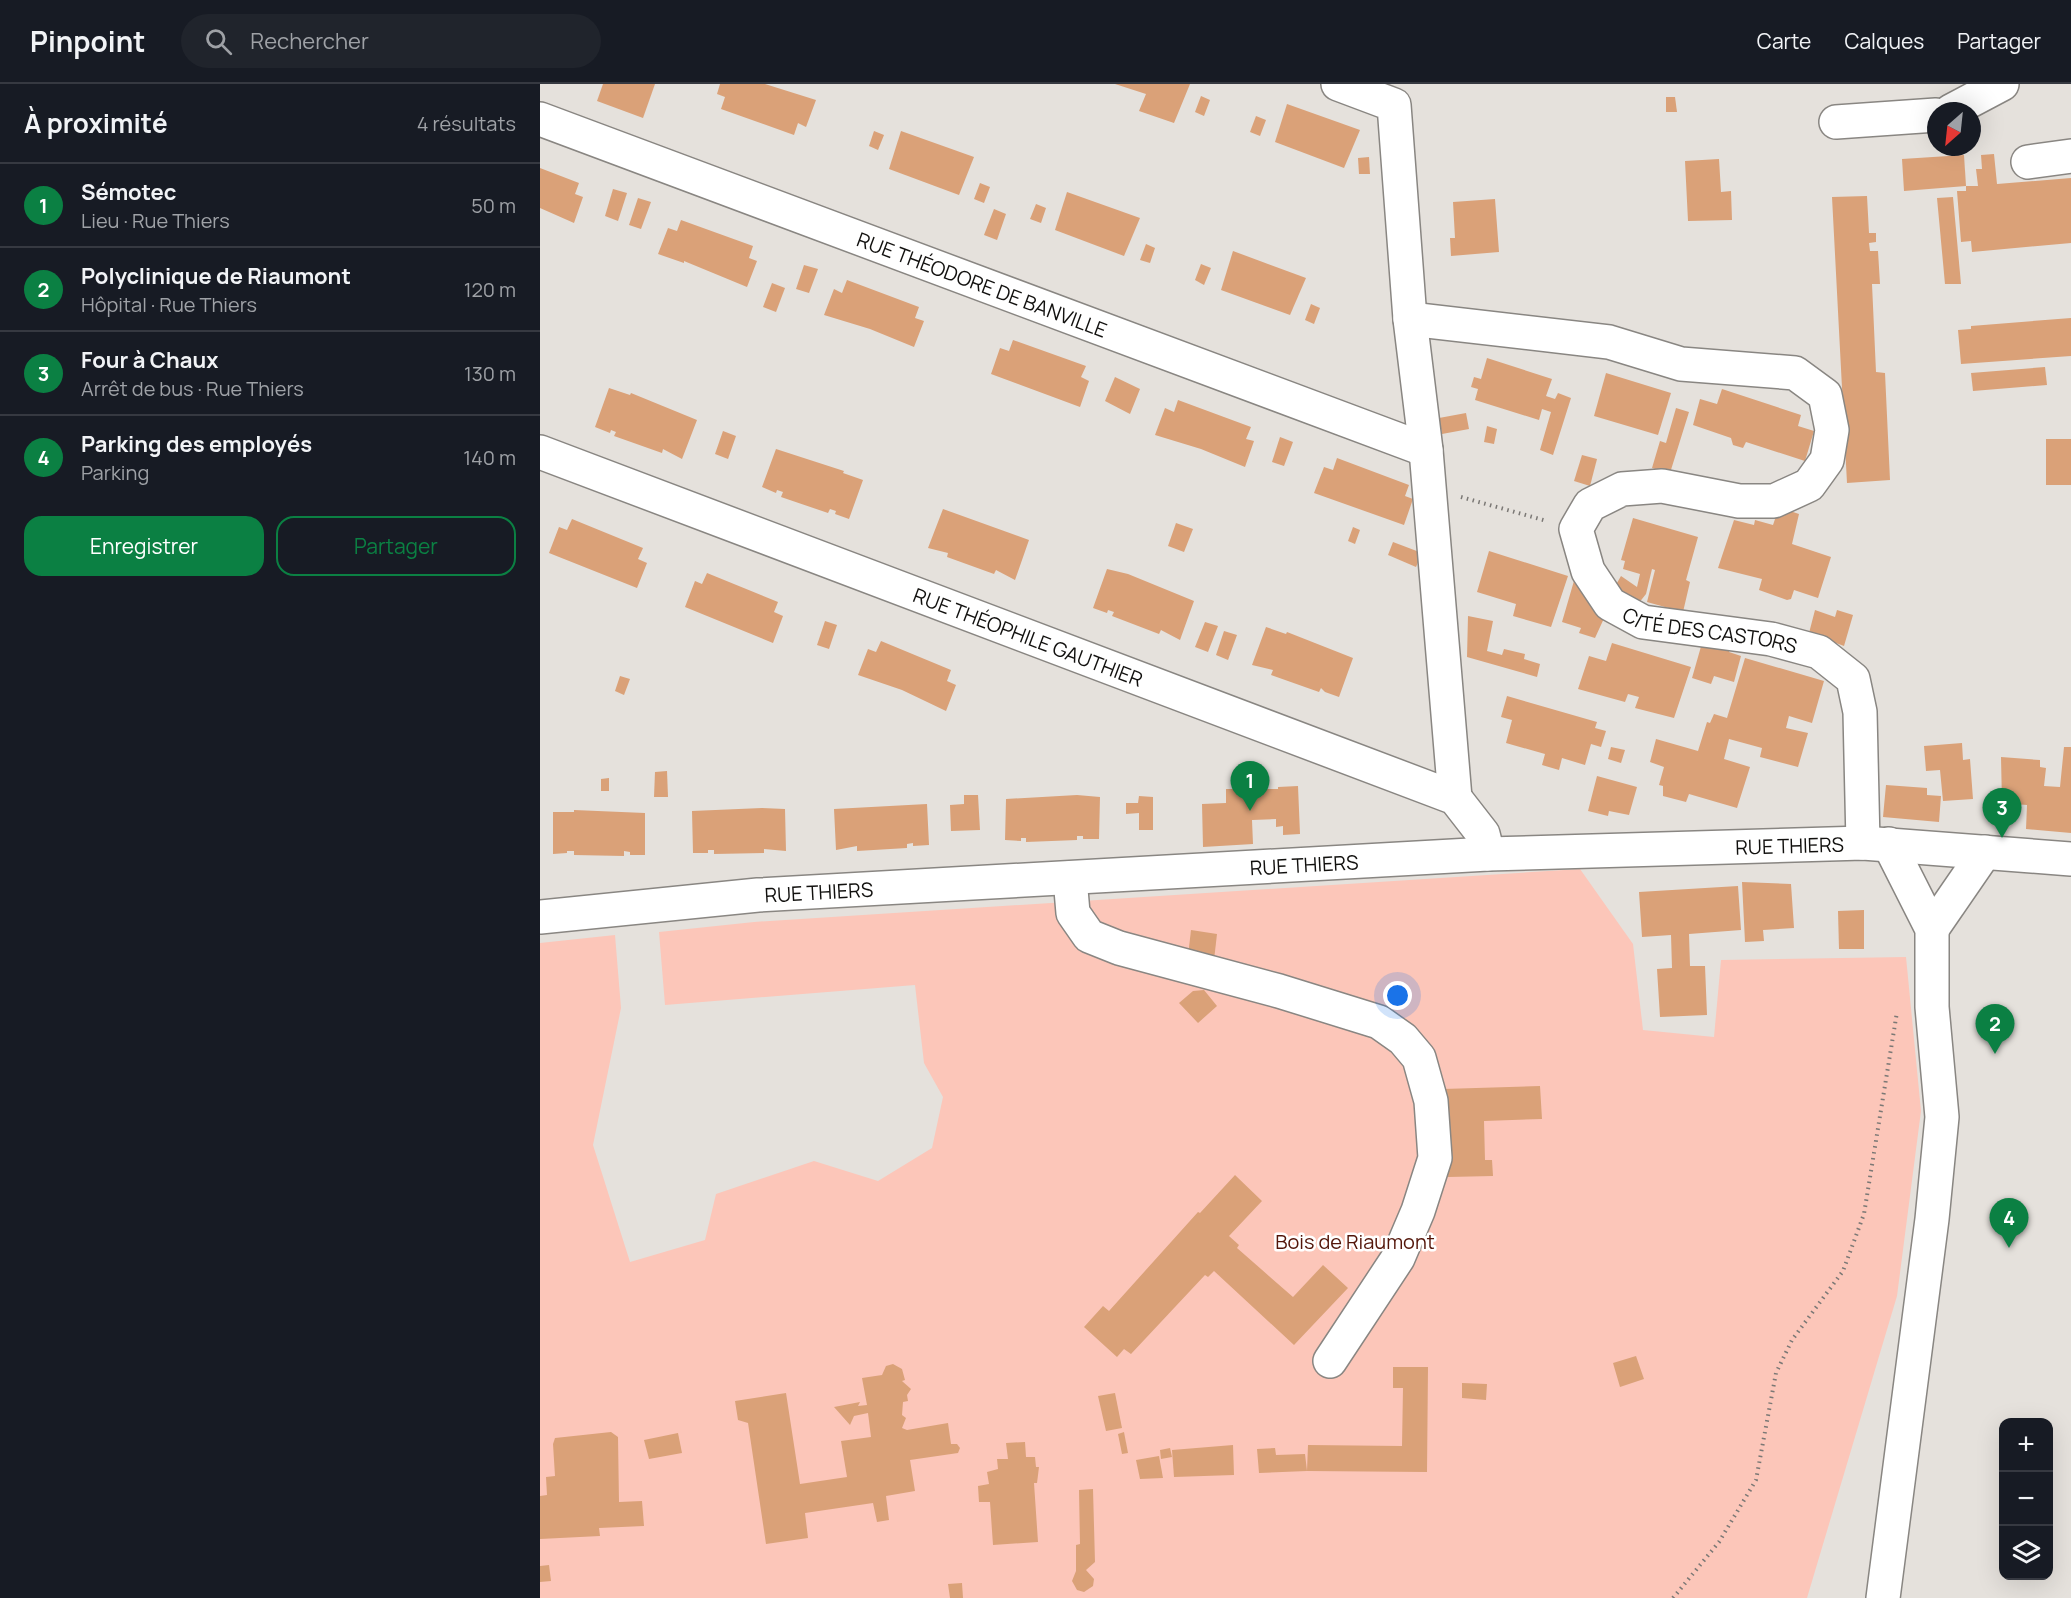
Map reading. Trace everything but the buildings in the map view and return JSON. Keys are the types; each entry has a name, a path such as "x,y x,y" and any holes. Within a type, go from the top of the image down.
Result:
{"street":[{"path":"1338,84 1394,105 1410,319 1426,450 1455,798 1483,834 1488,854"},
{"path":"1968,102 2002,84"},
{"path":"1836,122 1927,116"},
{"name":"RUE THÉODORE DE BANVILLE","path":"540,120 1426,450"},
{"path":"2028,162 2071,156"},
{"path":"1410,319 1609,342 1681,364 1795,373 1825,395 1832,430 1827,460 1809,485 1774,501 1739,501 1662,486 1622,489 1590,504 1576,529"},
{"name":"RUE THÉOPHILE GAUTHIER","path":"540,452 1455,798"},
{"name":"CITÉ DES CASTORS","path":"1576,529 1587,571 1610,604 1643,622 1771,639 1819,652 1853,679 1860,712 1876,843"},
{"path":"1876,843 1932,929 1932,1007 1942,1117 1887,1597"},
{"name":"RUE THIERS","path":"540,917 758,895 1488,854 1876,843 2071,859"},
{"path":"1932,929 1985,852"},
{"path":"1070,878 1073,914 1089,936 1119,948 1279,991 1379,1022 1403,1039 1419,1058 1431,1101 1435,1158 1418,1211 1398,1258 1330,1361"}],"path":[{"path":"1428,488 1576,529"},
{"path":"1673,1598 1719,1542 1756,1480 1776,1373 1792,1340 1844,1271 1864,1214 1899,1004"}],"green space":[{"name":"Bois de Riaumont","path":"1580,869 1633,944 1643,1030 1714,1037 1721,960 1906,957 1921,1111 1897,1296 1807,1598 540,1598 540,943 615,935 621,1008 593,1145 630,1262 705,1240 716,1194 814,1161 878,1181 932,1148 943,1097 924,1063 915,985 665,1005 659,932 754,922"}],"place":[{"name":"Sémotec","path":"1250,811"},
{"name":"Four à Chaux","path":"2002,838"},
{"name":"Polyclinique de Riaumont","path":"1995,1054"},
{"name":"Parking des employés","path":"2009,1248"}]}
